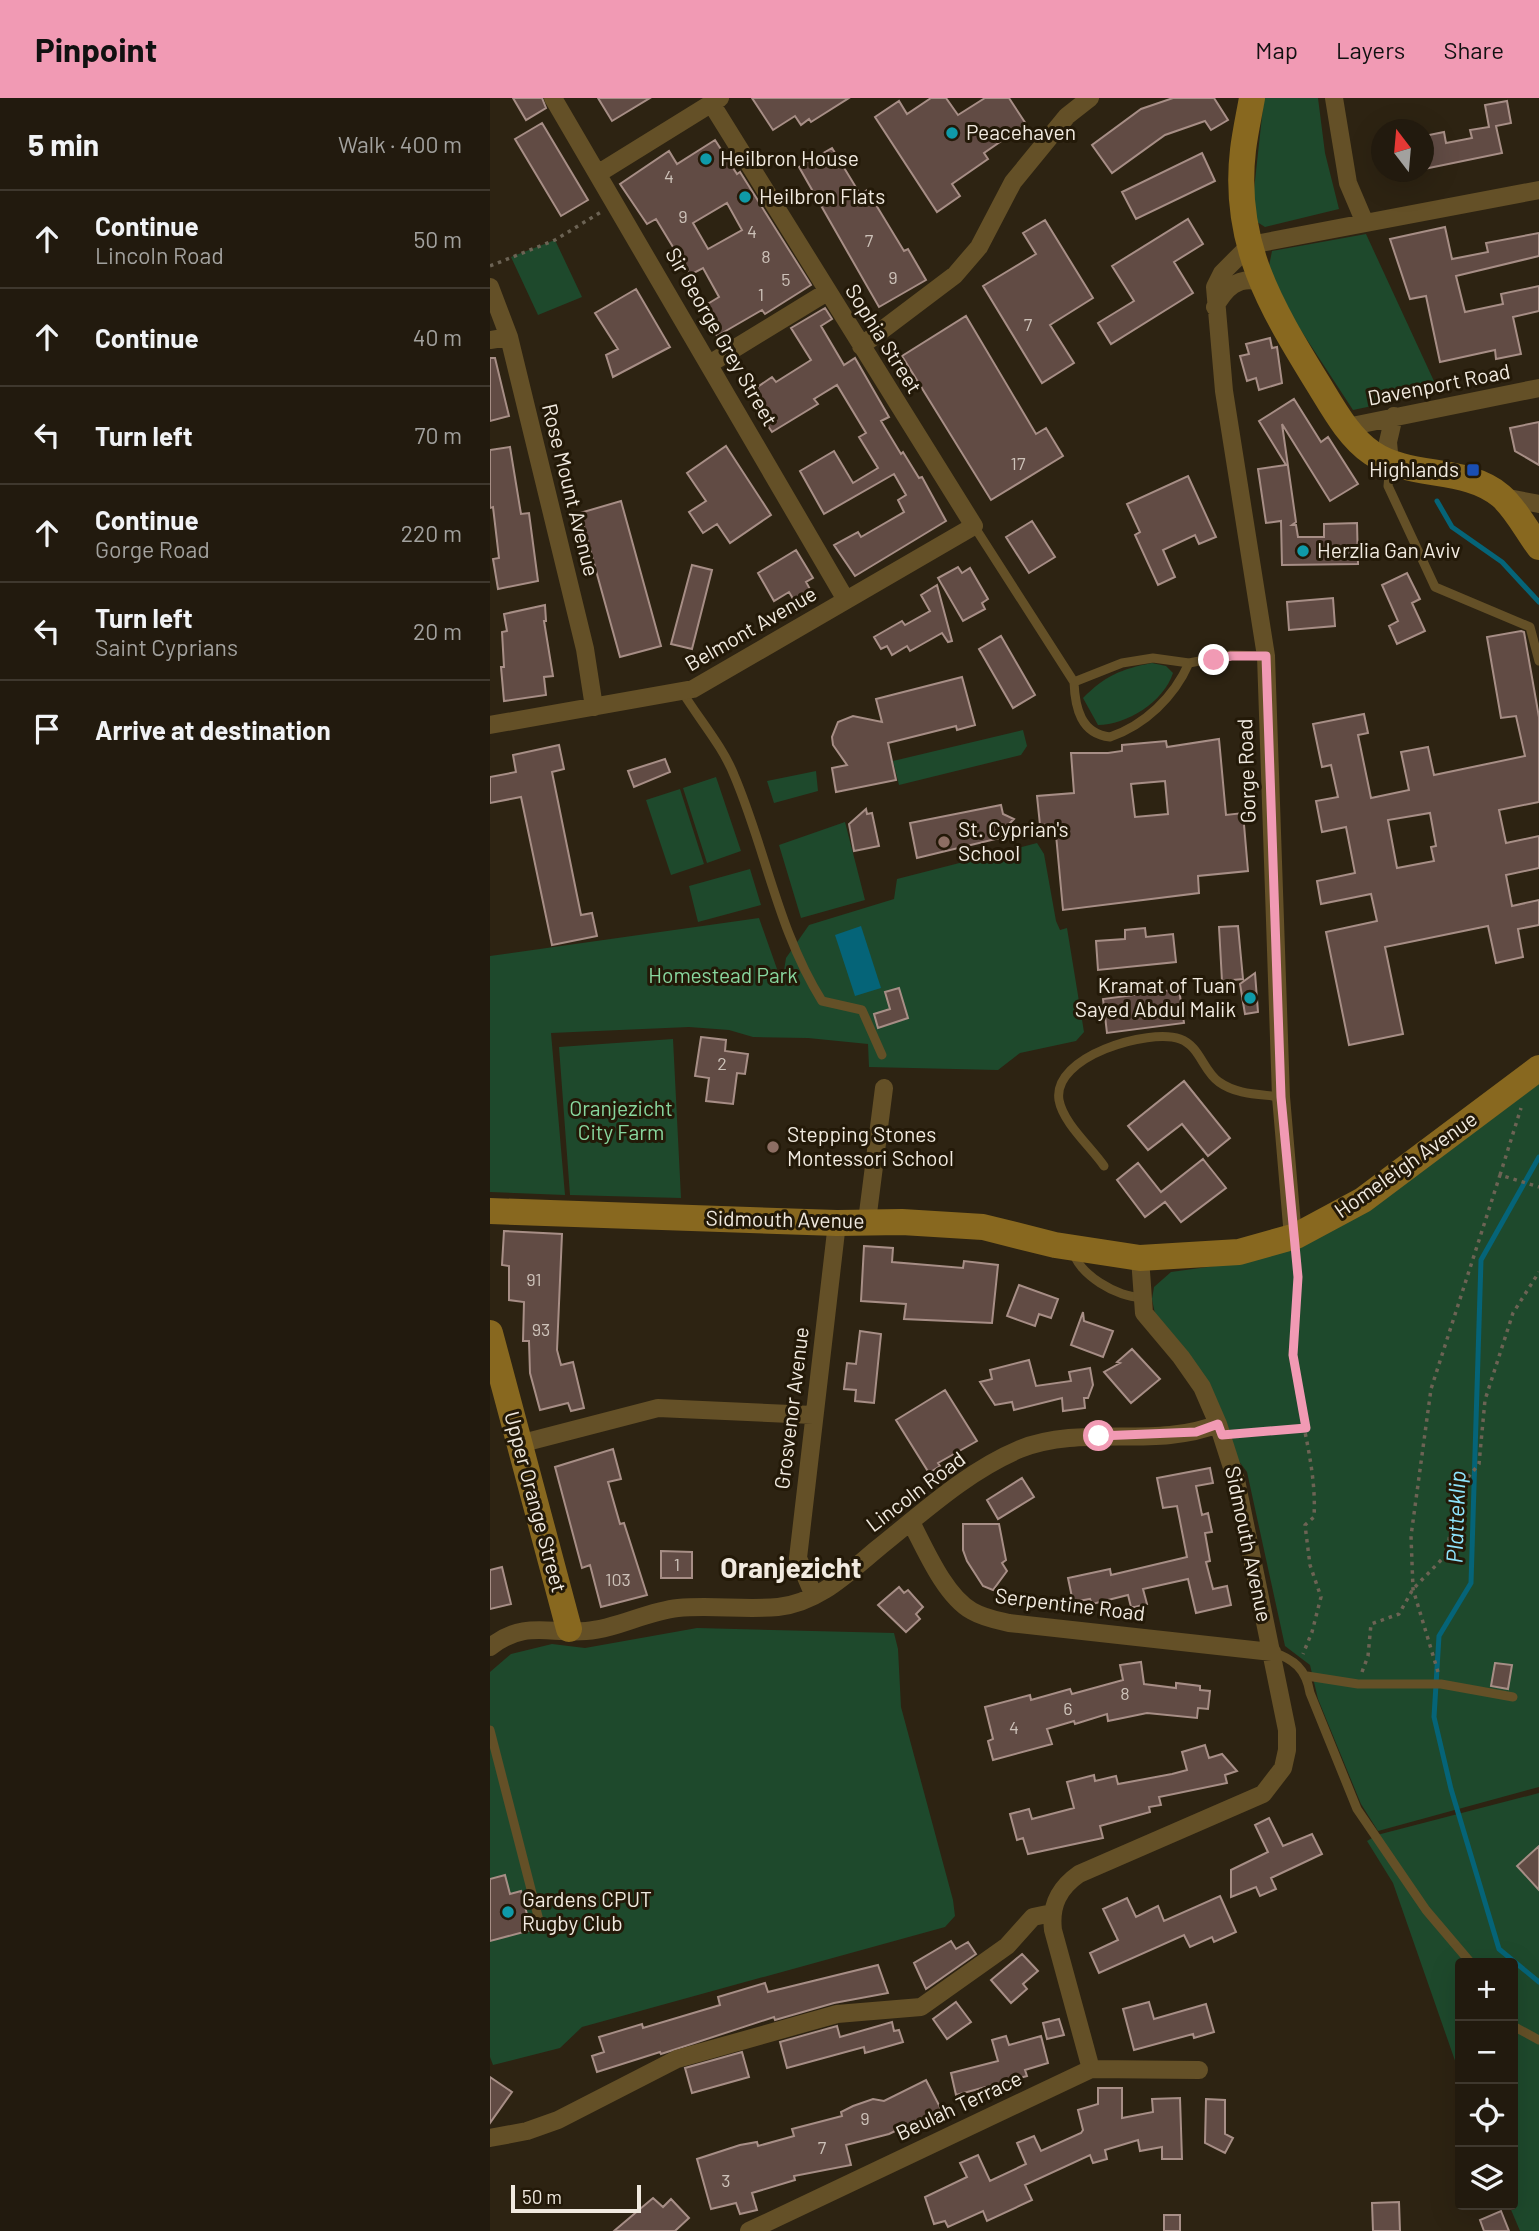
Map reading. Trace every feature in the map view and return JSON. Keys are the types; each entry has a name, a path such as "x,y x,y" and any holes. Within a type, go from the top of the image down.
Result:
{"street":[{"name":"Sir George Grey Street","path":"553,98 711,363 846,600"},
{"path":"860,346 955,275 979,247 1013,182 1067,116 1090,98"},
{"path":"1252,98 1243,151 1242,191 1250,245 1260,282 1273,310 1347,427 1371,453 1390,463 1488,487 1503,498 1539,547"},
{"path":"1334,98 1348,183 1365,223"},
{"path":"599,173 715,101"},
{"name":"Sophia Street","path":"715,101 827,292 974,526"},
{"path":"1250,245 1539,190"},
{"name":"Gorge Road","path":"1250,245 1218,279 1216,307 1224,391 1266,656 1281,1097 1294,1236"},
{"path":"1216,307 1226,291 1236,283 1245,279 1260,282"},
{"name":"Rose Mount Avenue","path":"490,287 509,337 585,649 594,707"},
{"path":"711,363 827,292"},
{"path":"490,340 509,337"},
{"name":"Davenport Road","path":"1347,427 1539,388"},
{"path":"1390,463 1388,442 1394,416"},
{"path":"1503,498 1539,504"},
{"name":"Belmont Avenue","path":"490,725 682,693 974,526"},
{"name":"Homeleigh Avenue","path":"1140,1258 1239,1252 1294,1236 1363,1200 1536,1070"},
{"path":"867,1221 884,1088"},
{"name":"Sidmouth Avenue","path":"490,1211 838,1223 867,1221 983,1227 1073,1248 1140,1258 1144,1313 1195,1376 1220,1430 1236,1480 1287,1730 1287,1750 1280,1774 1270,1789 1253,1800 1079,1874 1063,1888 1052,1913"},
{"name":"Grosvenor Avenue","path":"814,1597 798,1558 838,1223"},
{"name":"Upper Orange Street","path":"490,1334 569,1629"},
{"path":"519,1444 658,1408 813,1415"},
{"name":"Lincoln Road","path":"490,1647 527,1629 588,1631 676,1608 778,1607 814,1597 959,1485 1022,1448 1099,1436 1220,1430"},
{"name":"Serpentine Road","path":"911,1522 930,1560 960,1602 983,1617 1009,1623 1272,1651"},
{"path":"490,2138 527,2131 558,2120 677,2059 827,2016 921,2007 931,2003 1007,1946 1033,1917 1052,1913 1054,1930 1091,2069"},
{"name":"Beulah Terrace","path":"749,2231 1091,2069 1199,2070"}],"lane":[{"path":"1390,463 1388,486 1435,587 1530,627 1539,661"},
{"name":"Sophia Street","path":"974,526 1074,682"},
{"path":"1189,663 1173,691 1147,718 1110,737 1090,732 1083,722 1075,699 1074,682 1122,663 1153,658 1189,663 1231,656 1266,656"},
{"path":"682,693 734,773 785,928 807,977 822,1000 862,1010 882,1055"},
{"path":"1104,1166 1067,1117 1059,1100 1060,1086 1073,1067 1101,1050 1136,1040 1170,1037 1193,1047 1218,1081 1238,1091 1281,1097"},
{"path":"1073,1248 1074,1260 1088,1273 1123,1294 1142,1297"},
{"path":"1272,1651 1292,1659 1307,1676 1310,1693 1357,1809 1426,1910 1467,1958"},
{"path":"1307,1676 1358,1684 1441,1685 1513,1697"},
{"path":"490,1730 493,1754 541,1928"},
{"path":"1518,2029 1539,2040"}],"path":[{"path":"490,266 555,240 616,203"},
{"path":"1441,1685 1413,1589 1411,1536 1431,1389 1536,1070"},
{"path":"1500,1175 1539,1187"},
{"path":"1294,1236 1297,1305 1293,1355 1306,1428 1314,1508 1314,1517 1306,1525 1310,1565 1321,1597 1312,1632 1297,1665"},
{"path":"1358,1684 1368,1656 1371,1624 1399,1614 1413,1589 1447,1554 1456,1492 1479,1464 1485,1400 1513,1313 1539,1272"},
{"path":"1220,1430 1306,1428"}],"green space":[{"path":"1264,98 1318,98 1325,153 1339,209 1265,227 1254,220 1252,208"},
{"path":"1366,234 1439,392 1353,410 1281,300 1268,271 1272,251"},
{"path":"555,240 582,297 538,315 511,257"},
{"path":"1152,663 1166,666 1173,673 1161,693 1143,710 1132,716 1098,725 1083,698 1114,674"},
{"path":"1023,730 1027,746 1021,755 899,785 893,761"},
{"path":"816,771 818,791 774,803 767,781"},
{"path":"716,777 741,851 707,863 683,788"},
{"path":"680,789 704,864 671,875 646,800"},
{"path":"845,822 865,900 801,918 779,845"},
{"name":"Homestead Park","path":"1037,843 1044,854 1056,921 1060,930 1067,928 1084,1032 1076,1041 1020,1053 998,1070 869,1067 868,1044 808,1038 753,1037 729,1030 689,1027 551,1033 565,1195 490,1192 490,956 759,918 782,983 786,958 809,925 894,899 897,879"},
{"path":"750,869 761,905 698,922 689,886"},
{"name":"Oranjezicht City Farm","path":"673,1039 681,1198 570,1195 559,1047"},
{"path":"1539,1081 1539,1787 1378,1831 1361,1804 1318,1699 1310,1665 1285,1646 1247,1472 1238,1460 1220,1407 1183,1346 1155,1314 1152,1299 1154,1287 1171,1272 1222,1265 1279,1251"},
{"path":"697,1628 894,1633 898,1649 901,1707 955,1916 945,1927 582,2027 560,2048 493,2065 490,2057 490,1672 511,1654 552,1644 585,1648"},
{"path":"1539,1793 1539,2231 1520,2231 1511,2210 1518,2210 1518,1958 1455,1958 1455,2061 1393,1883 1367,1841 1377,1835"}],"water":[{"path":"861,926 881,988 855,996 835,935"}],"building":[{"path":"513,98 542,98 546,108 526,120"},
{"path":"598,98 650,98 612,121"},
{"path":"752,98 849,98 811,122 809,119 801,125 795,116 773,130"},
{"path":"931,98 946,98 958,115 985,98 1009,98 1026,124 984,153 988,159 952,184 960,196 937,212 875,117 899,101 907,114"},
{"path":"1173,98 1214,98 1228,120 1211,130 1205,121 1165,135 1112,173 1092,145 1141,109"},
{"path":"1507,101 1511,123 1496,126 1502,153 1434,167 1434,134 1444,132 1446,143 1472,138 1470,130 1489,127 1485,105"},
{"path":"542,123 588,200 561,216 515,139"},
{"path":"715,140 737,174 740,172 811,285 765,314 762,310 717,336 701,308 719,297 703,268 690,275 656,219 647,224 620,184 669,151 677,164","holes":["727,203 742,230 708,249 693,223"]},
{"path":"832,148 860,194 867,190 904,251 908,249 926,280 879,307 799,167"},
{"path":"1202,153 1215,181 1136,219 1122,192"},
{"path":"1188,219 1203,244 1174,262 1193,293 1111,344 1098,323 1134,301 1112,266"},
{"path":"1045,220 1093,298 1050,325 1074,363 1042,383 983,286 1036,254 1023,233"},
{"path":"1445,227 1452,259 1488,252 1486,243 1539,233 1539,256 1456,276 1465,312 1503,304 1501,294 1539,286 1539,311 1513,317 1521,354 1496,359 1495,350 1440,362 1426,296 1410,299 1390,239"},
{"path":"636,289 670,347 613,377 606,355 618,349 595,313"},
{"path":"825,308 832,319 821,326 844,365 855,358 889,417 881,421 901,454 903,452 919,478 922,477 946,521 855,576 834,545 858,532 861,537 904,512 898,500 906,495 894,474 824,514 800,471 834,451 853,483 878,468 859,437 866,433 837,385 814,399 818,404 772,432 762,417 768,413 753,390 772,377 776,382 811,360 791,328"},
{"path":"966,316 1036,434 1046,428 1063,456 991,500 902,356"},
{"path":"1270,338 1272,348 1277,347 1282,383 1259,390 1256,378 1247,381 1240,356 1249,354 1246,344"},
{"path":"490,358 495,358 509,416 490,421"},
{"path":"1294,399 1321,442 1328,437 1358,484 1330,501 1282,424 1296,522 1292,525 1296,525 1298,537 1324,537 1324,524 1357,523 1358,564 1282,565 1281,521 1266,523 1258,469 1286,465 1259,421"},
{"path":"1539,422 1539,465 1515,451 1510,428"},
{"path":"726,446 771,515 730,543 717,524 703,533 689,512 706,501 687,473"},
{"path":"510,447 521,514 529,513 538,581 498,589 493,559 499,558 493,507 490,508 490,450"},
{"path":"1188,476 1216,537 1199,544 1195,535 1163,550 1175,577 1158,585 1135,535 1140,532 1127,504"},
{"path":"621,501 661,646 620,657 580,513"},
{"path":"1032,521 1055,557 1029,573 1006,537"},
{"path":"796,550 813,578 806,582 811,591 795,602 789,592 774,601 758,573"},
{"path":"692,565 712,570 692,649 671,644"},
{"path":"958,567 962,573 970,568 988,599 982,603 985,609 963,621 938,578"},
{"path":"1407,573 1420,599 1412,603 1425,631 1397,644 1389,626 1398,621 1382,585"},
{"path":"937,585 952,641 948,642 942,633 910,651 907,646 892,655 887,646 881,649 874,637 902,621 905,625 930,611 921,595"},
{"path":"1333,598 1335,626 1289,630 1287,602"},
{"path":"545,605 544,621 553,676 544,677 546,695 504,701 502,632 507,631 504,614"},
{"path":"1524,632 1539,717 1539,802 1499,810 1506,843 1539,836 1539,868 1506,875 1512,906 1539,900 1539,925 1518,929 1523,957 1496,963 1488,926 1385,947 1403,1034 1349,1045 1326,932 1377,921 1371,894 1321,904 1317,881 1355,873 1346,827 1322,832 1316,801 1338,797 1331,765 1322,767 1313,724 1364,714 1368,733 1358,735 1371,798 1409,790 1401,752 1428,747 1434,775 1525,756 1516,716 1501,718 1487,637","holes":["1430,813 1436,846 1431,847 1434,861 1397,868 1388,820"]},
{"path":"1001,636 1035,695 1013,708 979,649"},
{"path":"962,677 975,725 957,730 956,726 888,743 896,780 836,792 832,768 847,765 833,745 832,737 838,722 853,716 882,722 876,699"},
{"name":"St. Cyprian's School","path":"1219,739 1226,815 1243,813 1248,871 1198,876 1199,893 1063,910 1055,824 1040,825 1037,796 1074,793 1071,753 1108,753 1122,751 1122,745 1166,741 1167,747","holes":["1165,781 1168,814 1135,817 1131,784"]},
{"path":"559,745 564,769 552,772 581,915 592,913 597,936 552,945 521,797 490,803 490,777 516,772 513,755"},
{"path":"665,759 670,772 634,787 628,771"},
{"path":"1001,805 1003,814 1014,819 1006,827 1008,836 917,858 910,823"},
{"path":"866,809 867,814 872,813 879,846 854,851 849,824"},
{"path":"1238,926 1243,979 1222,981 1219,927"},
{"path":"1145,928 1146,937 1173,934 1176,962 1098,970 1096,941 1125,939 1125,930"},
{"name":"Kramat of Tuan Sayed Abdul Malik","path":"1255,973 1258,1012 1245,1014 1240,984"},
{"path":"899,988 908,1018 878,1028 874,1014 890,1009 885,992"},
{"path":"1179,989 1184,1023 1107,1033 1103,999"},
{"path":"701,1037 726,1040 725,1051 748,1054 745,1074 737,1073 733,1104 706,1101 709,1078 695,1076"},
{"path":"1184,1081 1230,1138 1208,1156 1182,1124 1148,1150 1128,1126"},
{"path":"1203,1159 1226,1188 1181,1222 1165,1202 1145,1217 1117,1180 1138,1163 1161,1192"},
{"path":"504,1231 562,1234 557,1350 561,1365 573,1362 584,1408 571,1411 568,1403 540,1410 530,1373 529,1341 523,1341 524,1302 509,1300 509,1266 502,1265"},
{"path":"864,1246 893,1248 892,1262 963,1268 964,1261 998,1265 992,1323 904,1319 906,1304 861,1301"},
{"path":"1019,1285 1058,1299 1051,1318 1039,1314 1035,1326 1007,1316"},
{"path":"1083,1312 1084,1321 1113,1331 1103,1357 1071,1345"},
{"path":"860,1331 881,1334 874,1403 855,1401 856,1390 844,1389 847,1363 856,1364"},
{"path":"1132,1349 1160,1379 1131,1403 1104,1372 1120,1363 1117,1362"},
{"path":"1029,1360 1036,1386 1071,1381 1069,1372 1090,1368 1093,1385 1088,1398 1084,1398 1085,1408 1063,1411 1062,1398 1014,1410 1012,1402 995,1405 980,1382 992,1379 990,1370"},
{"path":"945,1390 977,1441 938,1463 940,1466 929,1473 896,1420"},
{"path":"613,1449 621,1479 608,1482 620,1524 624,1523 647,1595 601,1607 590,1565 582,1568 555,1467"},
{"path":"1210,1468 1213,1483 1196,1486 1202,1515 1208,1513 1212,1532 1205,1533 1210,1561 1206,1562 1213,1589 1227,1586 1231,1605 1196,1613 1188,1579 1143,1589 1147,1604 1135,1607 1131,1607 1128,1595 1092,1604 1090,1599 1073,1602 1068,1578 1110,1569 1111,1575 1187,1557 1177,1506 1163,1508 1157,1478"},
{"path":"1022,1478 1034,1497 998,1519 987,1500"},
{"path":"963,1524 999,1524 1006,1560 1002,1563 1007,1571 993,1590 983,1586 967,1561 963,1550"},
{"path":"661,1551 692,1552 692,1578 661,1578"},
{"path":"502,1567 511,1604 490,1609 490,1570"},
{"path":"899,1587 904,1593 908,1590 923,1607 916,1614 920,1619 906,1632 878,1605"},
{"path":"1141,1662 1144,1684 1176,1688 1176,1683 1200,1686 1200,1690 1210,1691 1208,1709 1198,1708 1197,1718 1147,1713 1108,1721 1107,1714 1075,1724 1074,1721 1047,1729 1052,1744 993,1760 988,1741 993,1739 985,1707 1030,1695 1031,1700 1070,1689 1072,1694 1123,1680 1120,1665"},
{"path":"1495,1663 1512,1665 1508,1689 1491,1686"},
{"path":"1205,1745 1209,1758 1222,1754 1237,1771 1225,1775 1227,1783 1159,1797 1161,1805 1149,1807 1150,1812 1100,1826 1103,1838 1028,1854 1023,1838 1017,1840 1010,1814 1029,1809 1032,1819 1074,1808 1067,1782 1094,1775 1095,1781 1116,1776 1118,1784 1187,1770 1182,1752"},
{"path":"1269,1818 1283,1846 1312,1834 1322,1854 1271,1878 1276,1889 1260,1896 1256,1887 1231,1897 1231,1870 1268,1852 1255,1825"},
{"path":"1539,1846 1539,1890 1517,1866"},
{"name":"Gardens CPUT Rugby Club","path":"505,1875 510,1894 521,1891 531,1930 490,1941 490,1879"},
{"path":"1220,1896 1236,1932 1214,1942 1212,1937 1190,1947 1184,1935 1099,1973 1090,1953 1118,1940 1103,1909 1127,1898 1136,1917 1158,1906 1164,1921"},
{"path":"951,1941 956,1949 968,1942 976,1954 926,1989 914,1963"},
{"path":"1022,1954 1038,1971 1023,1984 1027,1989 1011,2003 991,1980"},
{"path":"878,1965 888,1993 834,2003 775,2020 774,2017 597,2072 592,2056 604,2052 599,2037 642,2024 643,2028 720,2005 718,1997 765,1983 768,1992"},
{"path":"956,2002 971,2022 947,2039 933,2019"},
{"path":"1149,2002 1154,2019 1206,2004 1214,2032 1194,2038 1193,2034 1134,2050 1123,2009"},
{"path":"1059,2019 1064,2035 1047,2039 1043,2023"},
{"path":"892,2022 894,2031 899,2030 903,2042 865,2053 864,2047 787,2068 780,2042 837,2026 840,2037"},
{"path":"1006,2036 1009,2045 1041,2036 1048,2063 1025,2070 1027,2076 956,2095 951,2073 998,2061 992,2040"},
{"path":"742,2052 749,2077 692,2093 685,2068"},
{"path":"490,2077 512,2092 490,2123"},
{"path":"926,2080 941,2109 889,2134 846,2145 851,2165 794,2176 795,2180 752,2193 757,2210 740,2214 736,2203 711,2209 697,2159 740,2145 757,2142 758,2146 794,2136 792,2129 842,2116 841,2112 873,2099 884,2101"},
{"path":"1098,2088 1122,2088 1122,2118 1153,2112 1152,2099 1180,2098 1182,2159 1162,2159 1162,2147 1140,2151 1138,2140 1105,2150 1107,2159 1093,2163 1090,2155 1025,2185 1032,2200 987,2221 983,2211 948,2227 945,2221 934,2224 925,2197 967,2177 960,2163 978,2155 990,2181 1026,2164 1017,2143 1034,2136 1041,2151 1081,2133 1083,2130 1078,2110 1098,2104"},
{"path":"1206,2099 1225,2100 1225,2134 1233,2138 1225,2153 1205,2143"},
{"path":"653,2198 663,2207 671,2199 689,2218 675,2231 614,2231"},
{"path":"1399,2202 1400,2231 1373,2231 1372,2203"},
{"path":"1501,2211 1509,2231 1484,2231 1480,2220"},
{"path":"1164,2215 1180,2215 1180,2231 1164,2231"}],"waterway":[{"name":"Platteklip","path":"1437,501 1452,527 1502,562 1539,602"},
{"name":"Platteklip","path":"1539,1157 1481,1260 1471,1583 1439,1636 1434,1717 1451,1789 1499,1949 1539,1982"}],"place":[{"name":"Peacehaven","path":"952,133"},
{"name":"Heilbron House","path":"706,159"},
{"name":"Heilbron Flats","path":"745,197"},
{"name":"Highlands","path":"1473,470"},
{"name":"Herzlia Gan Aviv","path":"1303,551"},
{"name":"St. Cyprian's School","path":"944,842"},
{"name":"Kramat of Tuan Sayed Abdul Malik","path":"1250,998"},
{"name":"Stepping Stones Montessori School","path":"773,1147"},
{"name":"Gardens CPUT Rugby Club","path":"508,1912"}],"district":[{"name":"Oranjezicht","path":"791,1568"}],"route":[{"path":"1099,1436 1196,1432 1218,1424 1222,1435 1306,1428 1299,1401 1293,1355 1298,1277 1281,1097 1266,656 1231,656 1214,660"}]}
